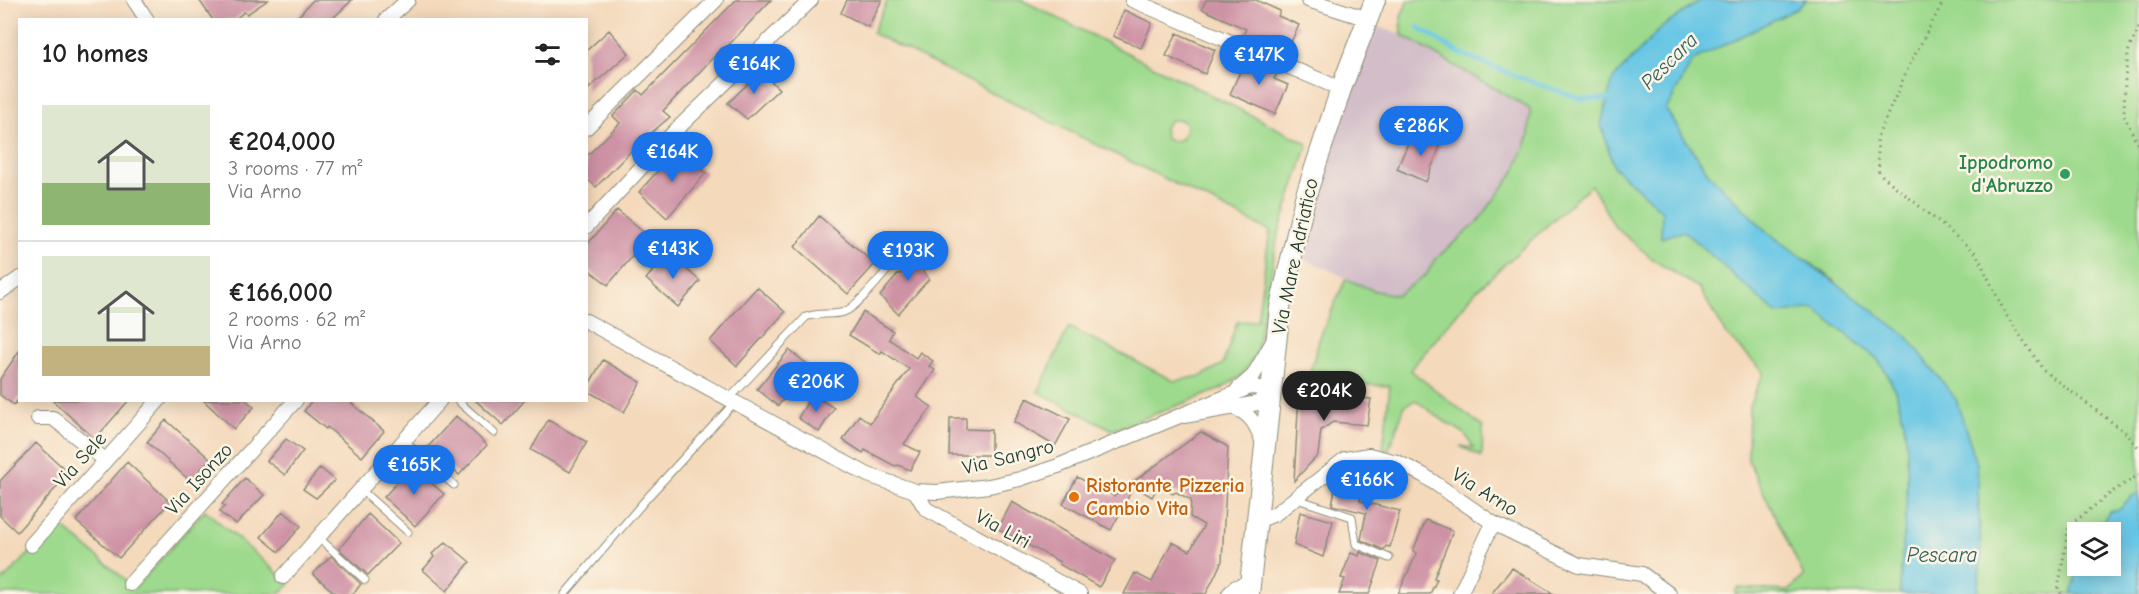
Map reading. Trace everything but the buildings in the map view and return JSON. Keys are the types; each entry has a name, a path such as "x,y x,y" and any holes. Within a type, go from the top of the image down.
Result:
{"main road":[{"name":"Via Mare Adriatico","path":"1250,588 1280,308 1305,198 1341,89 1375,0"}],"street":[{"path":"134,0 146,18"},
{"path":"388,18 408,0"},
{"path":"588,126 716,0"},
{"path":"588,225 674,132 812,0"},
{"path":"1132,0 1341,89"},
{"path":"1308,0 1368,19"},
{"path":"0,292 18,279"},
{"name":"Via Sangro","path":"588,322 868,475 915,491 959,490 1020,479 1184,416 1207,403 1232,400 1250,387 1272,389"},
{"name":"Via Sangro","path":"1232,400 1253,376 1278,332"},
{"path":"1232,400 1256,424 1265,447"},
{"name":"Via Sele","path":"30,544 157,402"},
{"name":"Via Isonzo","path":"130,584 294,402"},
{"path":"283,577 438,402"},
{"path":"38,418 53,418 105,460"},
{"name":"Via Arno","path":"1257,521 1275,514 1297,499 1345,459 1370,455 1397,462 1423,475 1493,523 1579,565 1642,574 1669,594"},
{"name":"Via Liri","path":"915,491 926,509 1080,594"},
{"path":"1460,594 1493,523"},
{"path":"1229,594 1236,587 1250,588"}],"lane":[{"path":"565,594 806,317 814,314 843,312 854,306 895,261"},
{"path":"459,402 495,433"},
{"path":"404,441 454,485"},
{"path":"360,490 408,532"},
{"path":"1297,499 1352,517 1356,544 1389,558"},
{"path":"318,537 365,580"}],"path":[{"path":"1944,0 1909,66 1877,138 1879,173 1976,253 2005,313 2044,371 2126,433 2139,448"},
{"path":"2139,28 2129,49 2124,115 2139,147"},
{"path":"2061,594 2058,588 2069,526 2116,489 2139,475"}],"shaded area":[{"path":"1370,24 1402,35 1530,109 1529,136 1515,171 1477,223 1435,259 1427,274 1397,296 1375,291 1299,256 1329,147"}],"green space":[{"path":"888,0 1022,0 1308,144 1278,235 1256,354 1242,375 1221,389 1113,430 1038,392 1069,327 1174,381 1202,376 1223,364 1237,322 1257,320 1270,231 872,33","holes":["1171,120 1181,120 1186,124 1185,132 1180,140 1170,141 1165,137 1164,127"]},
{"path":"1408,0 1701,0 1660,29 1601,124 1614,167 1777,314 1814,308 1878,360 1893,385 1902,413 1907,442 1907,505 1900,594 1735,594 1737,588 1789,591 1804,576 1748,460 1749,406 1764,372 1727,335 1699,288 1655,261 1615,227 1591,185 1476,291 1410,370 1483,427 1482,457 1460,446 1473,448 1463,433 1416,400 1405,405 1388,452 1383,449 1390,386 1307,382 1321,334 1346,279 1375,291 1397,295 1427,274 1435,259 1477,223 1515,171 1529,136 1530,109 1402,35 1401,17"},
{"path":"1806,0 2139,0 2139,594 1977,594 1981,561 1977,464 1834,280 1767,232 1708,173 1666,110 1693,60 1798,8"},
{"path":"205,510 290,584 279,594 0,594 0,583 59,524 135,588"}],"water":[{"name":"Pescara","path":"1701,0 1806,0 1798,8 1693,60 1666,110 1708,173 1767,232 1906,335 1956,399 1977,464 1981,561 1977,594 1900,594 1906,505 1906,442 1902,413 1893,385 1878,360 1814,308 1777,314 1684,231 1661,238 1662,211 1614,167 1601,124 1613,79 1660,29"},
{"path":"2139,493 2139,594 2071,594 2076,576 2121,576 2121,522 2100,522 2104,520 2109,512 2119,509 2132,496"}],"waterway":[{"path":"1418,27 1459,53 1516,76 1581,99 1612,99"}],"place":[{"name":"Ippodromo d'Abruzzo","path":"2065,174"},
{"name":"Ristorante Pizzeria Cambio Vita","path":"1074,497"}]}
